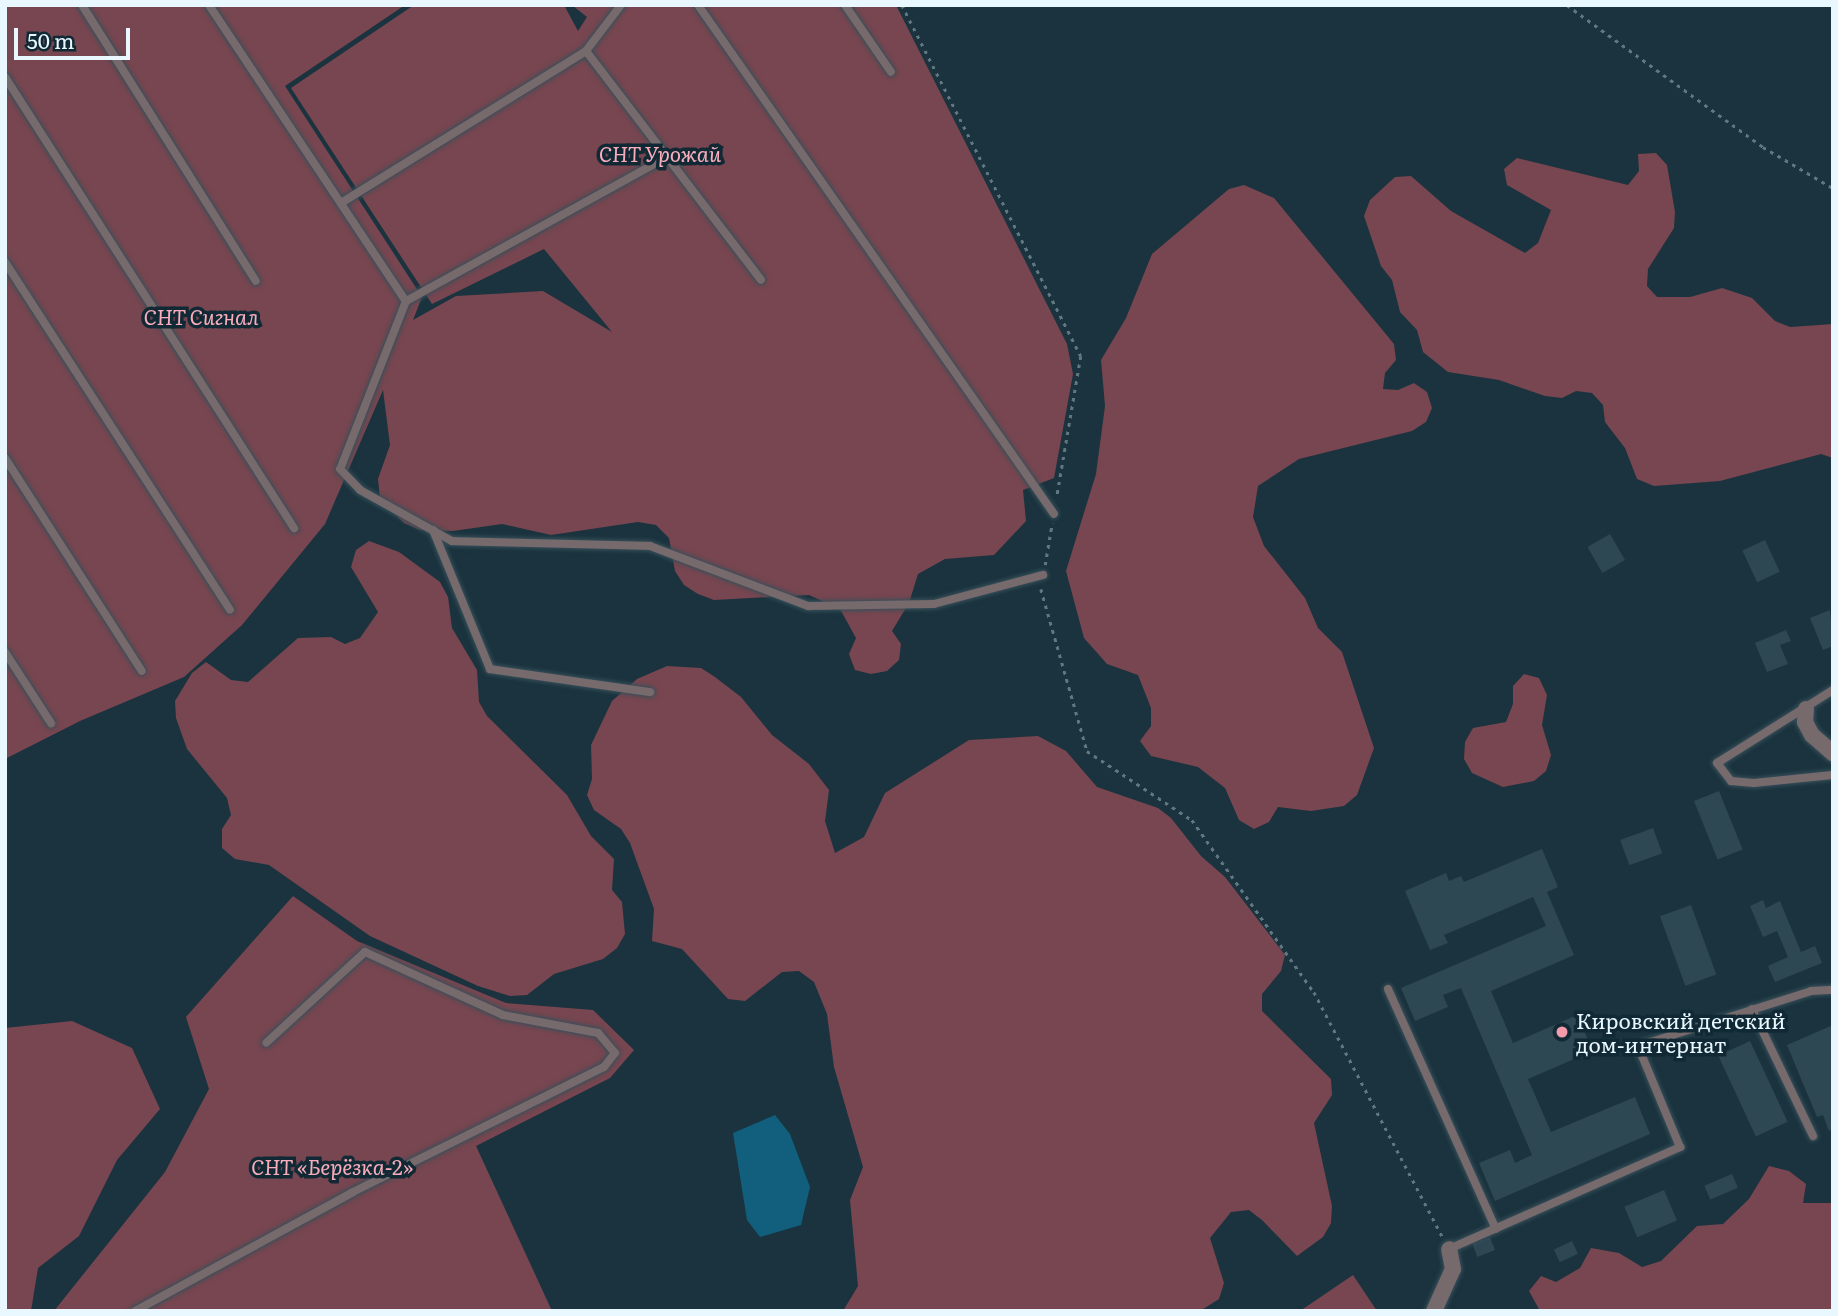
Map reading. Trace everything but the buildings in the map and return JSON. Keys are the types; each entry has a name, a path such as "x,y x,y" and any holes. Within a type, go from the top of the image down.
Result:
{"street":[{"path":"1806,709 1805,722 1812,736 1833,753"},
{"path":"1434,1311 1453,1269 1449,1249"}],"lane":[{"path":"82,5 256,281"},
{"path":"209,5 406,301"},
{"path":"341,203 586,51 621,5"},
{"path":"698,5 1054,514"},
{"path":"845,5 891,72"},
{"path":"586,51 761,280"},
{"path":"5,77 294,528"},
{"path":"667,157 406,301 340,470 360,490 452,541 650,546 808,606 934,604 1043,575"},
{"path":"5,262 230,610"},
{"path":"5,458 142,671"},
{"path":"433,530 490,669 650,692"},
{"path":"5,652 51,723"},
{"path":"1833,690 1717,763 1731,780 1754,783 1833,775"},
{"path":"135,1311 353,1192 604,1067 615,1053 598,1034 503,1015 365,953 267,1043"},
{"path":"1388,989 1496,1228"},
{"path":"1449,1249 1680,1147 1638,1046 1752,1009 1833,990"},
{"path":"1752,1009 1813,1136"}],"path":[{"path":"902,5 1081,356 1041,591 1087,751 1192,820 1314,992 1449,1249"},
{"path":"1567,5 1763,146 1833,188"}],"green space":[{"path":"5,5 405,5 285,86 422,297 413,320 456,296 543,291 612,332 544,249 432,304 291,88 414,5 564,5 578,31 587,17 572,5 896,5 1067,344 1073,374 1054,478 1023,490 1026,521 994,555 945,559 918,574 909,603 892,631 901,644 899,660 887,671 871,674 855,670 849,654 856,638 840,609 809,595 714,600 698,594 684,585 675,571 669,538 656,525 638,522 551,535 502,524 453,531 420,530 404,523 380,499 378,479 390,445 383,390 325,524 242,625 184,677 80,721 5,759"},
{"path":"1656,153 1667,165 1675,212 1674,228 1648,269 1647,286 1657,297 1690,297 1722,288 1752,298 1775,321 1790,327 1833,324 1833,458 1821,454 1720,481 1654,486 1637,479 1625,448 1605,422 1603,405 1592,393 1576,391 1562,398 1545,396 1499,380 1448,372 1423,352 1417,330 1400,312 1392,280 1381,266 1364,216 1370,200 1395,177 1411,176 1451,211 1525,253 1538,243 1551,210 1507,185 1504,169 1517,158 1628,185 1639,171 1638,154"},
{"path":"1244,185 1274,198 1394,344 1396,360 1385,373 1383,389 1398,390 1414,383 1427,392 1432,408 1426,422 1412,431 1299,459 1258,486 1253,517 1264,546 1305,598 1318,628 1342,652 1374,748 1357,795 1344,806 1311,811 1278,807 1269,822 1254,829 1239,820 1225,788 1198,767 1151,756 1140,741 1151,726 1151,708 1138,675 1107,664 1084,638 1066,571 1096,474 1105,406 1101,360 1126,318 1152,254 1229,189"},
{"path":"369,541 399,552 440,582 448,597 452,628 477,670 479,702 487,716 567,795 591,836 614,859 612,890 622,902 625,934 617,948 603,959 554,974 527,995 510,996 478,986 370,936 269,865 235,859 222,848 222,829 231,815 227,798 187,749 176,718 175,701 192,673 206,662 231,680 248,682 298,638 331,637 345,644 360,638 378,612 351,567 356,550"},
{"path":"667,666 701,668 715,677 741,697 772,735 809,764 829,790 825,821 835,853 864,837 885,793 969,740 1038,736 1066,751 1097,787 1158,808 1171,818 1201,856 1225,877 1285,955 1281,971 1262,994 1262,1011 1331,1079 1332,1095 1314,1123 1332,1206 1331,1223 1323,1237 1297,1256 1249,1210 1231,1212 1210,1238 1224,1283 1219,1299 1200,1311 843,1311 858,1286 850,1200 863,1167 834,1067 827,1014 814,982 799,971 782,972 745,1001 728,999 682,949 652,941 654,909 630,843 621,829 594,810 587,795 592,779 591,745 612,701 637,679"},
{"path":"1524,674 1539,678 1547,695 1542,725 1551,755 1546,771 1534,781 1503,787 1472,773 1464,759 1465,742 1473,728 1506,722 1513,704 1513,686"},
{"name":"СНТ «Берёзка-2»","path":"293,896 357,941 506,1003 593,1010 634,1050 610,1078 476,1146 552,1311 54,1311 165,1172 209,1089 186,1017"},
{"path":"72,1021 132,1048 160,1109 117,1160 79,1236 38,1268 31,1311 5,1311 5,1028"},
{"path":"1769,1166 1789,1171 1806,1184 1803,1203 1833,1203 1833,1311 1540,1311 1529,1291 1541,1276 1556,1282 1580,1268 1591,1248 1619,1253 1642,1267 1661,1261 1697,1226 1723,1224 1749,1199"},
{"path":"1353,1275 1377,1311 1300,1311"}],"water":[{"path":"775,1115 790,1134 810,1187 801,1225 760,1237 747,1220 733,1133"}],"place":[{"name":"Кировский детский дом-интернат","path":"1562,1032"}],"park label":[{"name":"СНТ Урожай","path":"660,153"},
{"name":"СНТ Сигнал","path":"201,316"}]}
